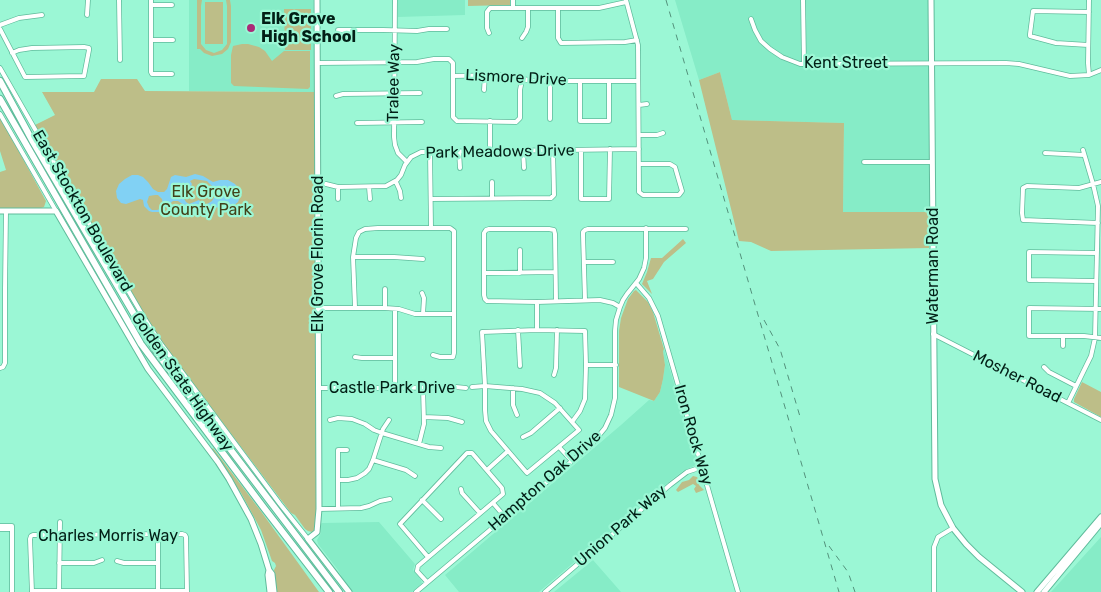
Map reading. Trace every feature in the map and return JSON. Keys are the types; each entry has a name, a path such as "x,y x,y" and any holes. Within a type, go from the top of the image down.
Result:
{"highway":[{"name":"Golden State Highway","path":"0,81 33,142 160,357 339,592"},
{"name":"Golden State Highway","path":"0,99 141,344 329,592"}],"main road":[{"name":"Elk Grove Florin Road","path":"310,540 317,532 318,508 317,0"},
{"name":"Waterman Road","path":"931,0 935,479 941,505 953,528 979,557 1022,592"},
{"path":"3,211 56,211 148,369 218,462 251,519 269,570 268,575 272,591"},
{"path":"1036,592 1101,517"},
{"path":"1044,592 1101,524"},
{"name":"East Stockton Boulevard","path":"310,540 349,592"}],"street":[{"path":"87,15 88,0"},
{"path":"120,0 120,60"},
{"name":"Tralee Way","path":"395,0 394,137 396,148 401,157 407,162"},
{"path":"513,0 513,8"},
{"path":"803,0 804,64"},
{"path":"1089,0 1088,45 1090,75 1101,70"},
{"path":"489,34 487,12 490,8 604,7 626,1 637,40 639,192 643,195 679,195 682,191 675,167 670,164 639,164"},
{"path":"172,5 151,2 151,72 152,74 172,74"},
{"path":"522,38 528,26 528,8"},
{"path":"558,8 558,38 561,42 625,42 637,40"},
{"path":"1088,45 1056,43 1030,36 1030,34 1033,11 1089,12"},
{"path":"0,25 19,18 42,15"},
{"name":"Kent Street","path":"751,19 761,41 770,50 784,59 804,64 1006,63 1019,64 1070,76 1090,75"},
{"path":"0,29 12,53 25,77 84,76 89,48 27,48 12,53"},
{"path":"338,30 395,31 447,29"},
{"path":"0,42 6,40"},
{"path":"151,40 172,40"},
{"name":"Lismore Drive","path":"318,63 420,62 434,59 449,59 453,63 453,76 508,76 530,81 638,81"},
{"name":"East Stockton Boulevard","path":"0,68 161,344 275,498 310,540"},
{"path":"484,90 485,75"},
{"path":"453,76 453,117 457,121 516,122 520,118 522,80"},
{"path":"550,81 550,119"},
{"path":"580,81 580,121 609,121 609,81"},
{"path":"336,96 342,94 420,93"},
{"path":"639,105 647,104"},
{"path":"0,114 56,211"},
{"path":"490,121 490,151"},
{"path":"357,123 422,122"},
{"path":"639,134 663,133"},
{"path":"581,150 582,199 610,199 610,149"},
{"path":"524,150 524,168"},
{"name":"Park Meadows Drive","path":"396,182 407,162 418,153 524,150 638,150"},
{"path":"431,199 551,198 554,195 554,150"},
{"path":"460,151 460,168"},
{"path":"430,152 430,228"},
{"path":"1045,153 1084,152 1098,206 1099,241 1096,281 1098,309 1096,338 1091,356 1068,403"},
{"path":"864,162 932,162"},
{"path":"318,184 338,187 370,187 386,186 396,182 401,198"},
{"path":"492,182 492,198"},
{"path":"1098,222 1023,220 1023,188 1026,186 1079,188 1101,182"},
{"path":"338,187 338,199"},
{"path":"370,187 370,199"},
{"path":"0,368 3,367 5,362 3,211"},
{"path":"355,307 353,257 358,233 362,230 378,228 450,228 454,231 454,353 453,357 433,355"},
{"path":"584,300 583,235 585,230 588,228 686,229"},
{"name":"Hampton Oak Drive","path":"416,592 596,440 609,422 615,398 615,327 620,307 627,294 640,279 646,263 646,228"},
{"path":"556,301 554,230 486,230 484,233 484,297 487,301 537,302 584,300 604,301 620,307"},
{"path":"520,250 520,273"},
{"path":"1096,281 1029,280 1029,252 1097,253"},
{"path":"353,257 423,259"},
{"path":"584,262 613,262"},
{"path":"484,273 555,272"},
{"name":"Iron Rock Way","path":"636,283 649,298 658,316 737,592"},
{"path":"385,289 385,308"},
{"path":"422,293 423,314"},
{"path":"537,302 537,330"},
{"path":"318,308 385,308 412,314 454,314"},
{"path":"1098,309 1029,308 1029,336 1084,336 1101,338"},
{"path":"394,388 395,309"},
{"path":"518,330 520,366"},
{"path":"472,387 485,386 513,388 540,393 551,399 579,430 527,473 488,425 485,410 485,386 482,332 518,330 585,331 584,402 572,422"},
{"path":"554,375 556,368 557,330"},
{"name":"Mosher Road","path":"933,334 1101,420"},
{"path":"1063,336 1063,346"},
{"path":"355,357 394,358"},
{"path":"586,365 616,365"},
{"path":"1044,367 1049,372 1076,386"},
{"name":"Castle Park Drive","path":"318,388 466,388"},
{"path":"419,444 424,417 423,388"},
{"path":"513,388 513,404 517,415"},
{"path":"523,437 531,433 560,408"},
{"path":"424,417 448,418 462,422"},
{"path":"330,420 352,418 382,433 431,448 441,448"},
{"path":"338,480 360,477 369,469 382,433 389,420"},
{"path":"559,447 571,460"},
{"path":"338,508 338,450 347,450"},
{"path":"487,470 508,451"},
{"path":"427,582 417,571 418,566 503,494 502,488 472,453 467,453 400,524 428,557"},
{"path":"373,460 409,471 415,476"},
{"name":"Union Park Way","path":"545,592 686,472 702,467"},
{"path":"461,489 462,493 480,513"},
{"path":"318,508 364,508 390,499"},
{"path":"422,500 441,519"},
{"path":"494,503 505,517"},
{"path":"59,591 60,522"},
{"path":"0,527 12,527 12,592"},
{"path":"934,592 934,547 938,538 953,528"},
{"name":"Charles Morris Way","path":"32,592 31,537 33,535 185,535 187,591"},
{"path":"158,535 158,591"},
{"path":"59,563 94,563 102,560"},
{"path":"116,561 124,563 158,563"},
{"path":"32,592 187,591"}],"shaded area":[{"name":"Elk Grove High School","path":"189,0 313,0 315,92 189,91"},
{"path":"398,0 465,0 465,15 398,17"},
{"path":"675,0 931,0 932,212 843,212 844,123 732,120 720,72 699,80"},
{"path":"664,349 696,465 683,471 671,480 539,592 459,592 445,575 649,400 654,401 660,392 663,379 665,365"},
{"path":"379,522 415,564 413,570 422,583 412,592 353,592 318,544 317,540 321,533 322,523"},
{"path":"1101,537 1101,592 1051,592"},
{"path":"593,560 621,592 554,592"}],"green space":[{"path":"197,0 202,0 201,44 206,50 214,53 222,50 227,44 226,0 230,0 231,42 228,49 222,54 212,56 197,49"},
{"path":"468,0 510,0 510,5 468,6"},
{"path":"205,2 223,2 223,44 205,44"},
{"path":"284,9 311,9 311,50 285,50"},
{"path":"242,44 259,47 265,51 272,61 284,51 310,51 310,87 308,89 234,86 231,83 231,55 233,46"},
{"path":"720,72 732,120 844,123 843,212 930,212 929,248 771,251 751,242 739,241 699,80"},
{"name":"Elk Grove County Park","path":"101,79 137,79 145,91 315,92 316,526 312,532 305,529 295,515 291,513 157,336 35,125 55,115 42,92 94,92"},
{"path":"0,117 46,201 44,207 0,208 0,172 6,170 0,151"},
{"path":"683,239 686,243 664,262 653,279 647,281 652,294 642,284 651,258 662,258"},
{"path":"636,290 648,302 653,312 664,349 665,365 663,379 660,392 654,401 619,387 619,331 621,318 628,299"},
{"path":"1082,382 1101,392 1101,417 1074,402"},
{"path":"213,448 319,592 277,592 274,570 276,566 272,561 261,530 241,493 211,450"},
{"path":"693,476 697,477 699,485 704,490 696,493 694,489 696,486 693,484 678,492 676,490 682,482 689,480"}],"water":[{"path":"195,174 213,182 228,180 235,184 241,195 238,202 233,206 192,207 178,201 173,201 159,212 149,211 144,206 143,200 140,199 126,204 121,203 117,198 116,191 119,184 132,175 143,177 158,192 164,192 167,189 171,177 175,175 186,177","holes":["194,179 207,181 215,191 212,201 204,206 199,200 189,204 183,197 182,192 184,189 190,188 192,184 190,181","158,195 162,199 163,204 160,209 152,210 149,207 147,202 149,196"]}],"railway":[{"path":"666,0 839,592"},
{"path":"764,320 780,349 801,420"},
{"path":"829,546 848,572 855,592"}],"place":[{"name":"Elk Grove High School","path":"251,28"}]}
